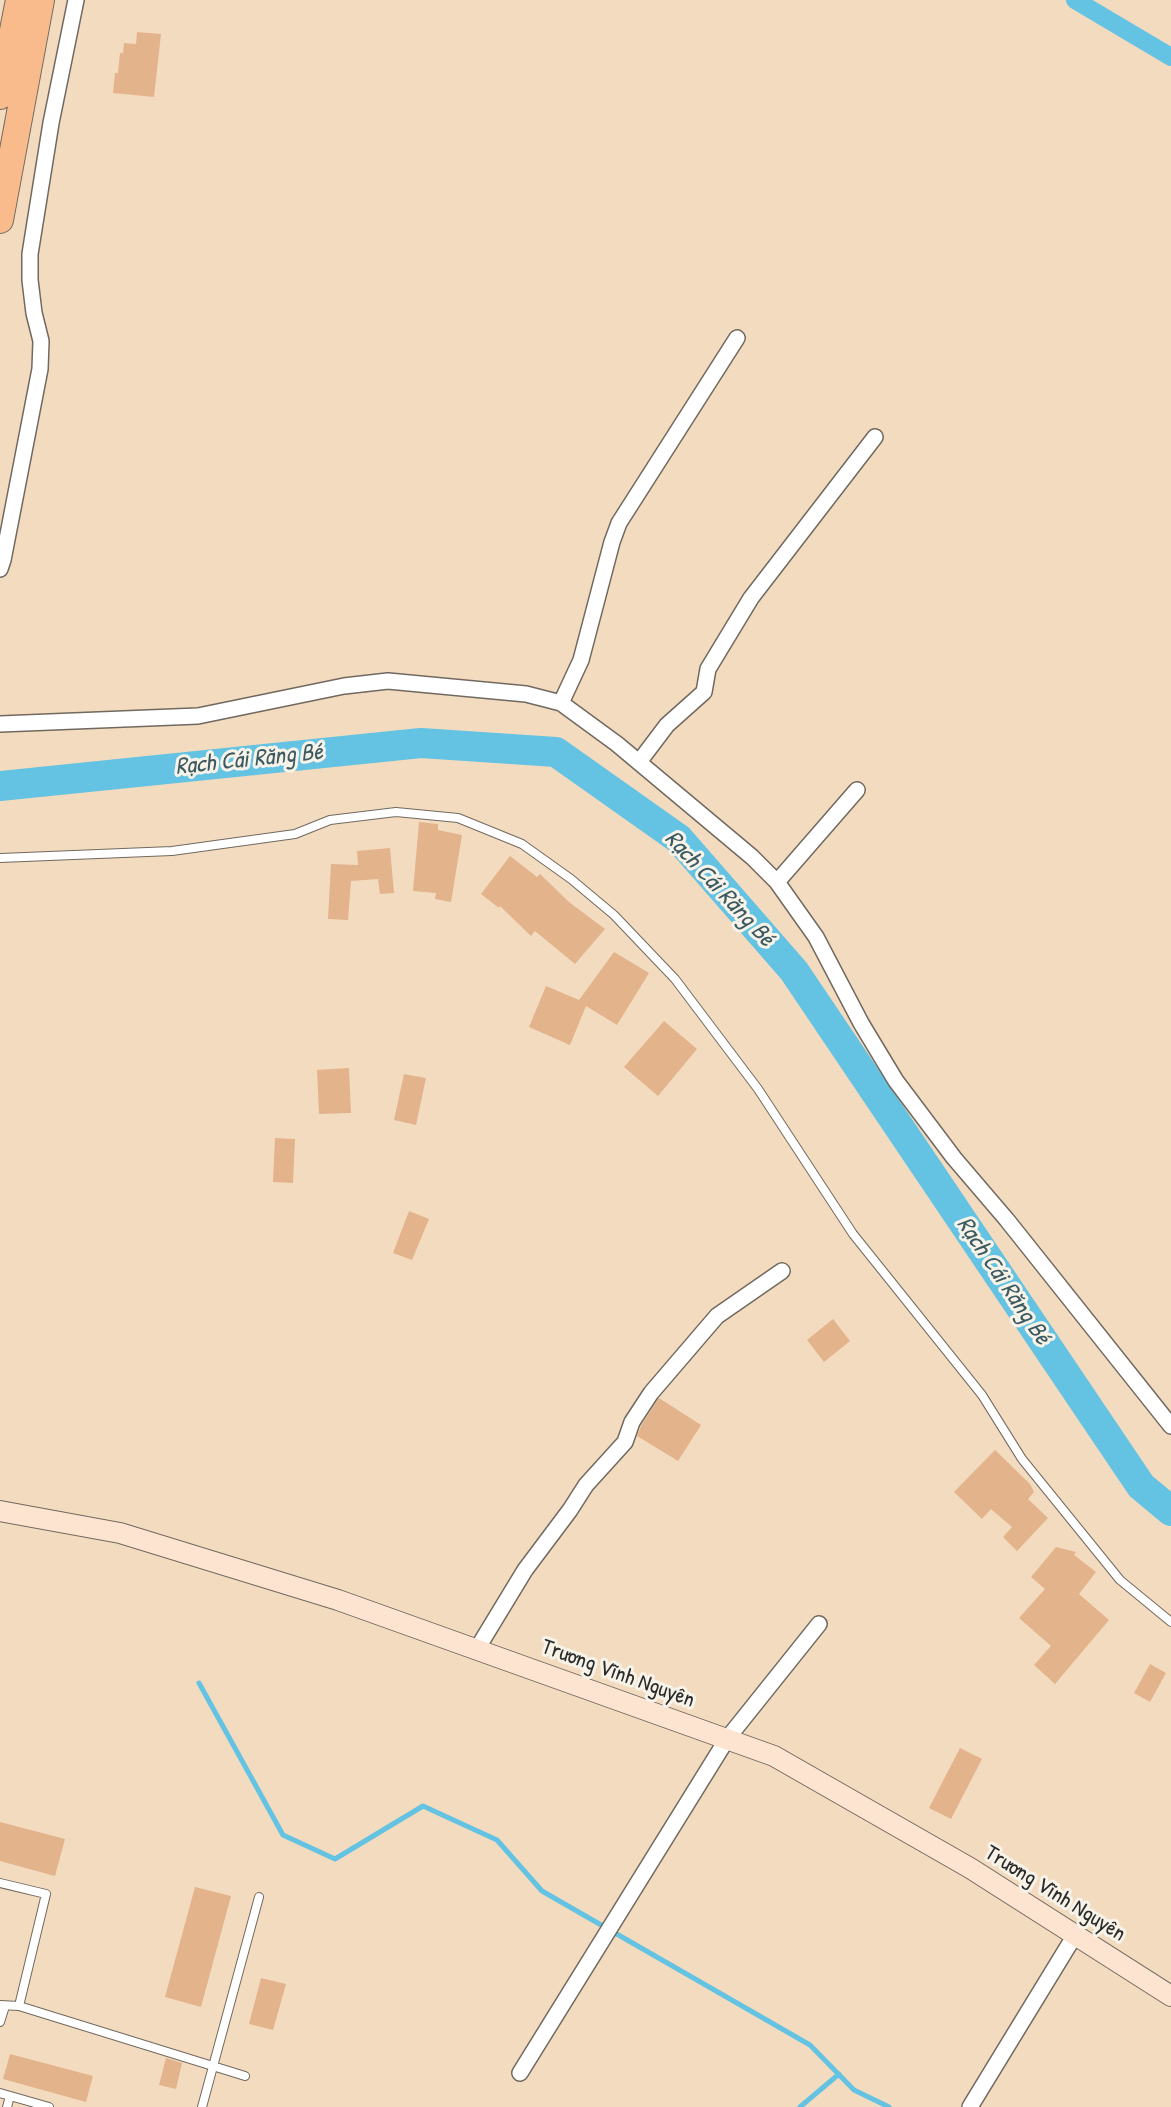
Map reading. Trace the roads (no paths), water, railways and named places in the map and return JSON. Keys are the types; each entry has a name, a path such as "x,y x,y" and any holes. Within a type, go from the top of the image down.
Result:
{"highway":[{"path":"0,94 19,0"},
{"path":"0,220 42,0"}],"street":[{"path":"0,569 40,369 41,341 33,302 30,254 51,123 76,0"},
{"path":"561,704 581,660 619,523 738,338"},
{"path":"639,762 667,726 704,692 708,669 751,598 875,438"},
{"path":"0,724 198,716 344,686 388,681 526,694 561,704 639,762 752,857 777,882 816,937 861,1023 896,1081 954,1158 1007,1220 1171,1426"},
{"path":"777,882 857,790"},
{"path":"477,1649 525,1570 586,1485 625,1442 632,1422 651,1394 717,1316 782,1272"},
{"name":"Trương Vĩnh Nguyên","path":"0,1511 120,1533 338,1600 774,1756 970,1868 1171,1996"},
{"path":"520,2073 727,1739 819,1624"},
{"path":"970,2107 1075,1935"}],"lane":[{"path":"0,858 172,850 295,834 330,820 396,812 458,818 522,844 571,879 614,915 675,979 758,1089 853,1234 982,1395 1022,1459 1120,1580 1171,1622"},
{"path":"0,1883 46,1894 19,2007"},
{"path":"202,2107 259,1897"},
{"path":"0,2022 2,2005 19,2007 245,2076"},
{"path":"0,2093 49,2107"},
{"path":"7,2107 10,2096"}],"waterway":[{"path":"1075,0 1171,57"},
{"name":"Rạch Cái Răng Bé","path":"0,786 421,743 556,752 679,839 794,971 1141,1486 1171,1511"},
{"path":"199,1683 283,1835 335,1859 423,1806 497,1840 542,1891 810,2045 854,2090 889,2107"},
{"path":"800,2107 839,2074"}]}
